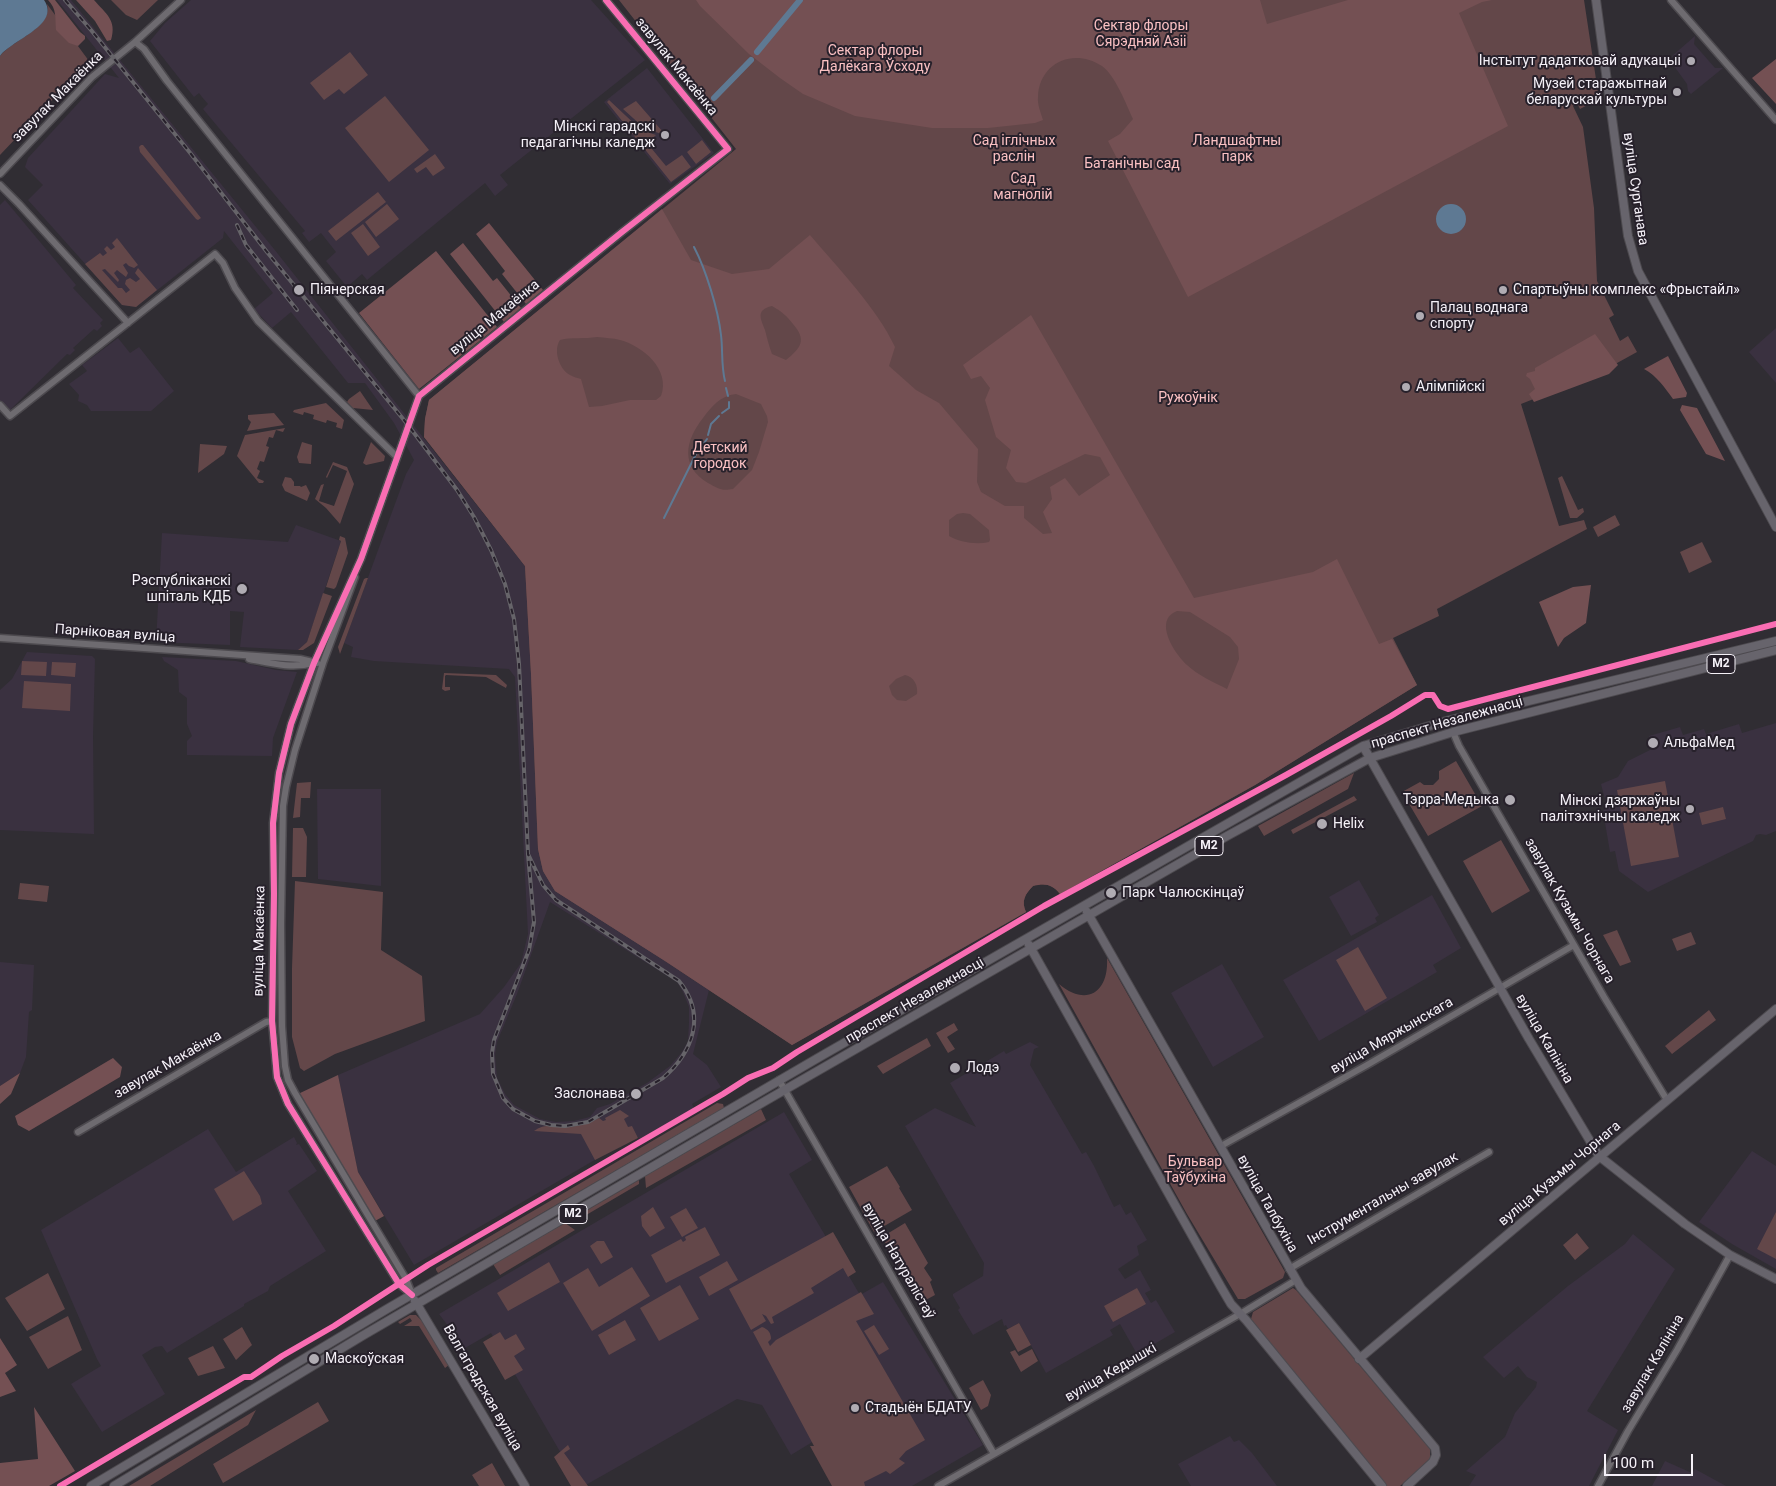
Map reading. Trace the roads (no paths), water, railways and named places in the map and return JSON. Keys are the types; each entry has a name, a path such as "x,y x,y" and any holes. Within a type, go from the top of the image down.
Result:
{"main road":[{"name":"вуліца Сурганава","path":"1596,0 1628,236 1634,260 1638,271 1776,528"},
{"name":"праспект Незалежнасці","path":"92,1486 412,1295 779,1080 1363,746 1446,721 1776,641"},
{"name":"праспект Незалежнасці","path":"114,1486 417,1304 785,1090 1089,914 1370,758 1453,732 1776,650"},
{"name":"вуліца Калініна","path":"1363,746 1500,988 1599,1156 1685,1224 1730,1255 1776,1279"},
{"name":"вуліца Талбухіна","path":"1083,907 1089,914 1301,1288 1436,1450 1436,1456 1432,1462 1407,1486"},
{"path":"1026,939 1186,1227 1231,1304 1382,1486"},
{"name":"вуліца Кузьмы Чорнага","path":"1359,1359 1776,1009"},
{"name":"Валгаградская вуліца","path":"412,1295 524,1486"}],"street":[{"name":"завулак Макаёнка","path":"0,174 92,77 135,42 181,0"},
{"name":"завулак Макаёнка","path":"606,0 728,149"},
{"path":"1670,0 1776,120"},
{"path":"135,42 144,50 167,82 419,396"},
{"name":"вуліца Макаёнка","path":"412,1295 399,1284 281,1090 276,1071 272,1021 273,823 276,791 285,746 314,662 358,564 419,396 614,238 728,149"},
{"path":"0,185 128,323"},
{"path":"0,405 10,416 215,254 223,263 235,288 258,322 397,457"},
{"name":"вуліца Макаёнка","path":"358,564 352,587 323,663 290,766 283,806 282,1026 285,1066 291,1085 304,1110 406,1280 412,1295"},
{"name":"Парніковая вуліца","path":"0,638 300,659 323,663"},
{"name":"завулак Кузьмы Чорнага","path":"1453,732 1458,745 1574,945 1667,1100"},
{"path":"273,823 284,823"},
{"name":"вуліца Мяржынскага","path":"1221,1146 1367,1065 1574,945"},
{"name":"завулак Макаёнка","path":"78,1132 266,1022 272,1021"},
{"name":"вуліца Натуралістаў","path":"779,1080 994,1454"},
{"path":"281,1090 291,1085"},
{"name":"Інструментальны завулак","path":"1289,1269 1489,1152"},
{"name":"завулак Калініна","path":"1598,1486 1730,1255"},
{"name":"вуліца Кедышкі","path":"938,1486 1240,1314 1296,1280"}],"water":[{"path":"0,0 44,0 48,9 46,17 41,24 0,56"},
{"path":"1451,204 1462,208 1466,219 1462,230 1451,234 1440,230 1436,219 1440,208"}],"waterway":[{"path":"757,52 800,0"},
{"path":"714,98 751,60"},
{"path":"694,247 707,278 717,314 725,381"},
{"path":"726,388 728,396"},
{"path":"722,413 729,408 729,402"},
{"path":"708,435 711,424 719,416"},
{"path":"664,518 697,452 707,439"}],"railway":[{"path":"65,0 408,425 457,490 491,550 505,584 514,619 519,664 528,854 534,922 529,950 494,1040 492,1053 493,1074 503,1098 513,1109 535,1121 565,1126 588,1122 663,1078 673,1068 689,1045 693,1033 693,1007 688,994 679,981 556,900 543,885 528,854"},
{"path":"237,225 246,245 297,310"}],"place":[{"name":"Інстытут дадатковай адукацыі","path":"1691,61"},
{"name":"Музей старажытнай беларускай культуры","path":"1677,92"},
{"name":"Мінскі гарадскі педагагічны каледж","path":"665,135"},
{"name":"Піянерская","path":"299,290"},
{"name":"Спартыўны комплекс «Фрыстайл»","path":"1503,290"},
{"name":"Палац воднага спорту","path":"1420,316"},
{"name":"Алімпійскі","path":"1406,387"},
{"name":"Рэспубліканскі шпіталь КДБ","path":"242,589"},
{"name":"АльфаМед","path":"1653,743"},
{"name":"Тэрра-Медыка","path":"1510,800"},
{"name":"Мінскі дзяржаўны палітэхнічны каледж","path":"1690,809"},
{"name":"Helix","path":"1322,824"},
{"name":"Парк Чалюскінцаў","path":"1111,893"},
{"name":"Лодэ","path":"955,1068"},
{"name":"Заслонава","path":"636,1094"},
{"name":"Маскоўская","path":"314,1359"},
{"name":"Стадыён БДАТУ","path":"855,1408"}],"park label":[{"name":"Сектар флоры Сярэдняй Азіі","path":"1141,34"},
{"name":"Сектар флоры Далёкага Ўсходу","path":"875,59"},
{"name":"Сад іглічных раслін","path":"1014,150"},
{"name":"Ландшафтны парк","path":"1237,150"},
{"name":"Батанічны сад","path":"1132,164"},
{"name":"Сад магнолій","path":"1023,187"},
{"name":"Ружоўнік","path":"1188,398"},
{"name":"Детский городок","path":"720,456"},
{"name":"Бульвар Таўбухіна","path":"1195,1170"}]}
